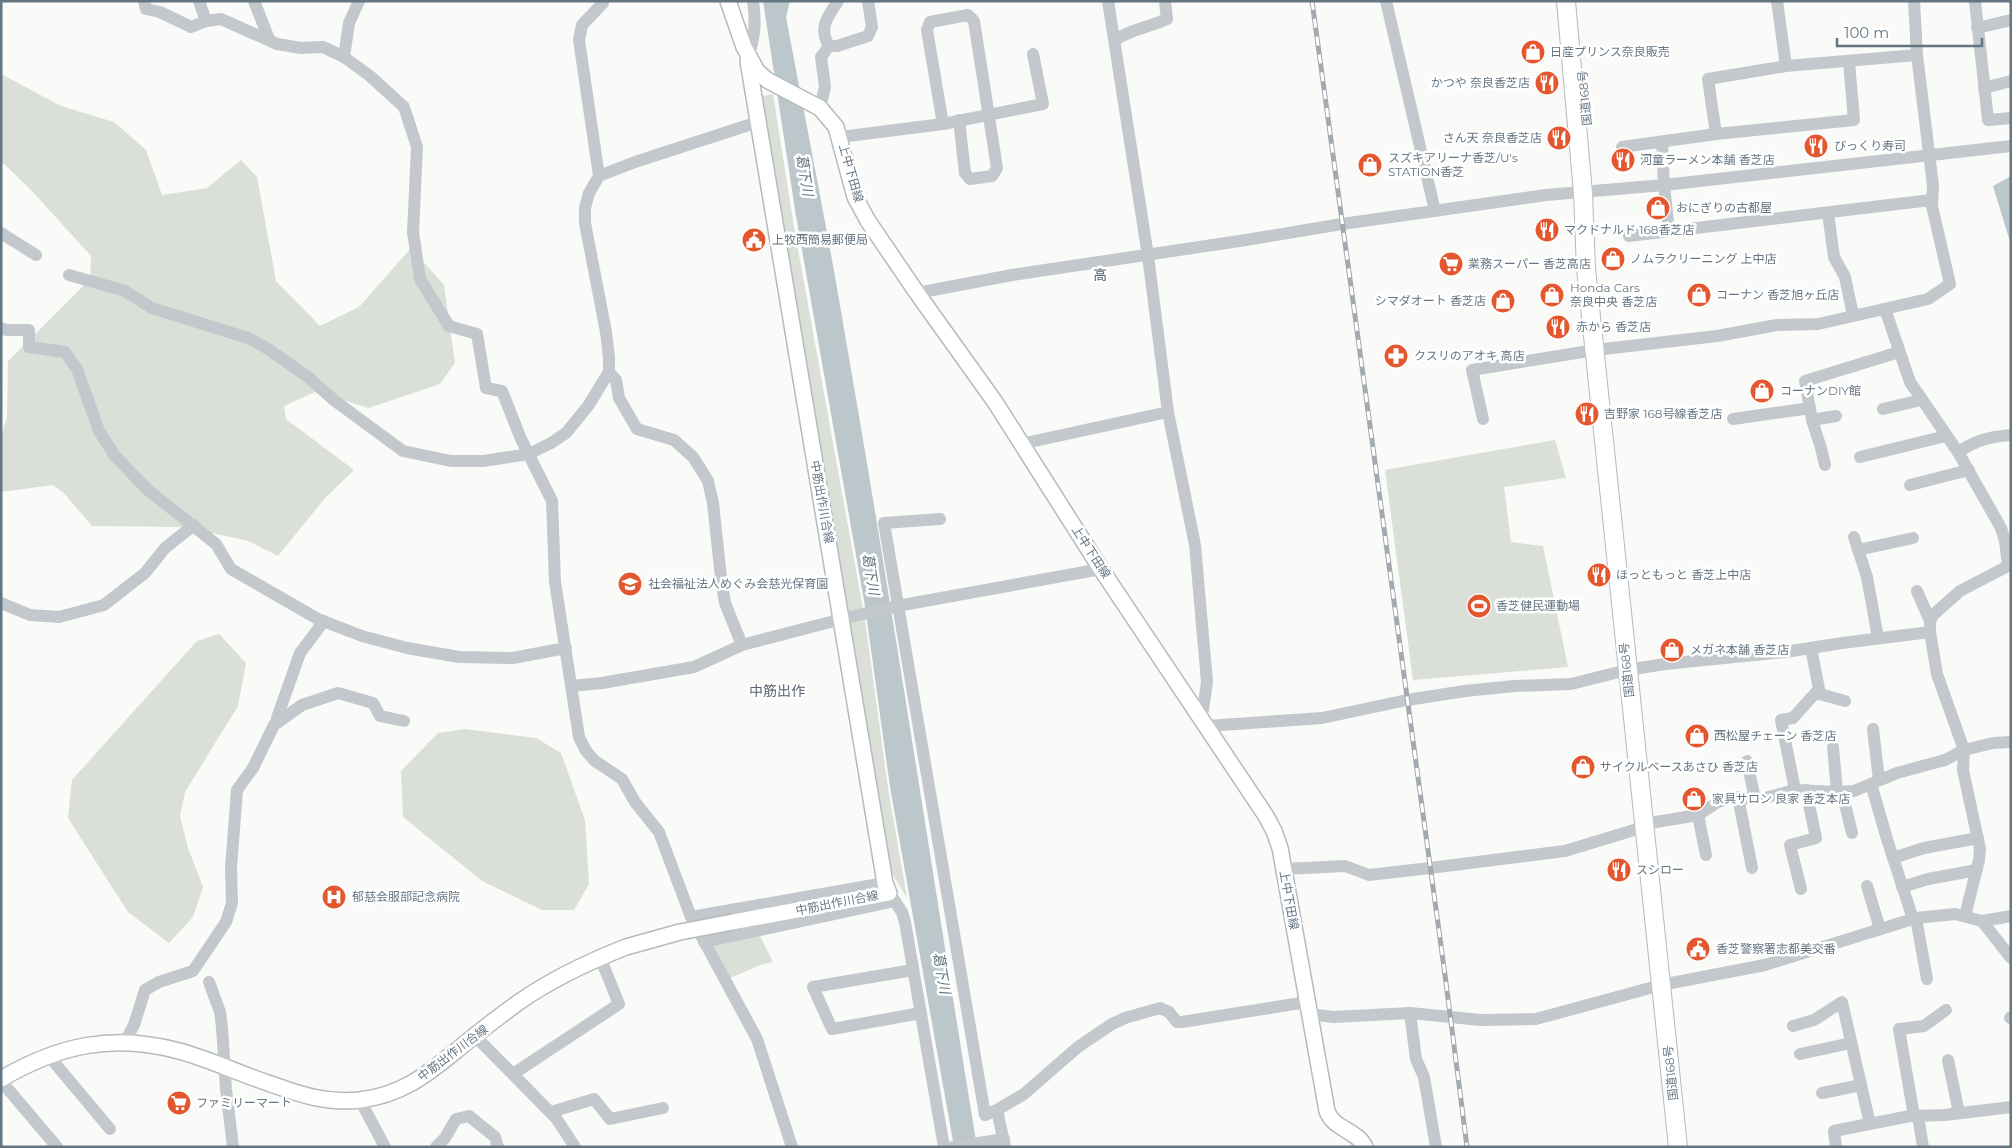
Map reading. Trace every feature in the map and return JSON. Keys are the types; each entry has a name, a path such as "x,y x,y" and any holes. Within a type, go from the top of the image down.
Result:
{"highway":[{"name":"国道168号","path":"1566,1 1583,193 1586,269 1678,1147"},
{"name":"国道168号","path":"1576,1 1592,172 1583,193"}],"main road":[{"name":"上中下田線","path":"728,1 748,57 757,71 767,80 820,108 836,126 852,184 861,208 917,293 995,402 1101,569 1266,816 1274,831 1284,869 1329,1117 1358,1137 1365,1147"},
{"name":"中筋出作川合線","path":"1,1080 22,1067 64,1049 83,1045 125,1042 180,1051 302,1096 337,1101 360,1100 397,1092 409,1086 542,987 564,974 626,947 662,936 890,892 849,618 758,122 748,57"}],"street":[{"path":"144,1 146,9 160,12 191,27 206,21 221,19 277,44 301,48 323,47 344,57 370,76 404,107 417,147 413,232 420,279 449,326 477,334 486,388 502,391 509,413 552,501 555,582 579,737 586,751 595,761 622,779 635,802 659,832 690,918 757,1039 792,1147"},
{"path":"199,1 206,21"},
{"path":"254,1 269,39"},
{"path":"344,57 349,23 360,1"},
{"path":"599,176 578,40 582,25 603,1"},
{"path":"748,57 754,42 756,28 753,1"},
{"path":"829,46 825,40 825,22 838,1"},
{"path":"829,46 837,46 868,36 872,27 868,1"},
{"path":"1108,1 1148,256 1168,412 1195,545 1207,682 1203,720 1322,718 1455,692 1514,686 1571,684 1627,670 1684,661 1763,655 1878,638 1930,627"},
{"path":"1114,40 1126,33 1145,28 1166,19 1165,1"},
{"path":"1386,1 1435,211"},
{"path":"1777,1 1786,66"},
{"path":"1483,419 1472,370 1595,350 1718,336 1777,325 1818,324 1928,299 1950,284 1931,200 1934,191 1917,55 1914,1"},
{"path":"1975,1 1988,120 2011,118"},
{"path":"943,124 927,30 930,22 968,15 974,21 997,168 992,176 970,179 965,173 959,120"},
{"path":"1977,28 2011,20"},
{"path":"820,108 825,87 822,57 829,46"},
{"path":"840,137 943,124 1043,104 1033,54"},
{"path":"1716,134 1708,79 1786,66 1917,55"},
{"path":"1622,146 1854,120 1849,62"},
{"path":"1984,88 2011,81"},
{"path":"69,275 126,291 152,308 248,338 308,376 335,401 403,451 450,461 483,461 529,454 566,433 588,406 609,372 610,358 606,332 585,223 585,208 589,193 599,176 635,162 758,122"},
{"path":"1662,142 1664,185 1670,231"},
{"path":"917,293 1012,275 1148,256 1342,224 1546,195 1664,185 2011,146"},
{"path":"1629,236 1931,200"},
{"path":"1828,213 1834,257 1845,277 1853,315"},
{"path":"1,233 36,255"},
{"path":"1885,309 1910,382 1958,452 2006,528 2004,535 2008,566 1960,591 1932,615 1930,627"},
{"path":"1,328 6,330 29,330 29,347 65,352 77,369 99,431 115,456 148,490 216,544 231,569 324,621 362,636 407,648 459,657 513,658 566,648"},
{"path":"1824,465 1805,381 1899,352"},
{"path":"609,372 616,380 619,398 637,429 674,440 692,457 708,481 713,503 720,578 726,603 742,645"},
{"path":"1883,410 1921,400"},
{"path":"1022,444 1168,412"},
{"path":"1733,419 1811,414 1836,416"},
{"path":"1958,452 1985,438 2011,435"},
{"path":"1860,457 1946,436"},
{"path":"1910,485 1968,470"},
{"path":"940,519 884,523 896,606 985,1115 997,1110 1040,1082 1090,1038 1125,1018 1160,1008 1169,1012 1177,1022 1309,1008 1333,1017 1410,1013 1481,1020 1536,1019 1661,985 1765,964 1914,919 1945,914 1965,916 1982,921 2011,916"},
{"path":"1,603 30,615 59,617 104,605 145,573 165,548 194,525"},
{"path":"1854,537 1867,577 1878,638"},
{"path":"1858,550 1913,538"},
{"path":"570,686 602,683 694,666 742,645 896,606 1101,569"},
{"path":"1917,591 1930,627 1940,686 1964,750 1963,770 1980,849 1977,870 1965,916"},
{"path":"278,722 277,718 300,653 324,621"},
{"path":"1801,889 1790,845 1816,838 1800,790 1782,720 1793,718 1819,688 1811,648"},
{"path":"125,1042 134,1025 145,990 159,982 193,971 226,922 232,903 231,868 237,790 253,768 274,725 302,705 338,693 373,703 380,716 404,721"},
{"path":"1816,693 1845,701"},
{"path":"1873,729 1875,782 1893,858 1914,919 1926,979"},
{"path":"1284,869 1345,866 1368,875 1565,851 1644,826 1698,814 1726,798 1755,799 1800,790 1854,791 1897,773 1945,760 1964,750 1993,742 2011,742"},
{"path":"1833,747 1839,792 1852,832"},
{"path":"1747,761 1755,799"},
{"path":"1738,797 1752,868"},
{"path":"1698,814 1706,855"},
{"path":"1893,858 1924,848 1978,838"},
{"path":"1902,887 1943,876 1977,870"},
{"path":"1867,886 1880,928"},
{"path":"690,918 890,892"},
{"path":"704,942 890,892"},
{"path":"890,892 905,922 944,1147"},
{"path":"1982,921 2011,958"},
{"path":"513,1074 619,1004 600,958"},
{"path":"913,970 813,987 832,1029 921,1013"},
{"path":"209,982 220,1012 233,1147"},
{"path":"1793,1026 1814,1020 1842,1002 1870,1124"},
{"path":"1923,1147 1899,1030 1924,1026 1946,1010"},
{"path":"1410,1013 1416,1059 1424,1077 1436,1147"},
{"path":"475,1036 551,1112 575,1147"},
{"path":"1800,1054 1852,1043"},
{"path":"48,1056 110,1130"},
{"path":"1948,1060 1959,1114"},
{"path":"1,1080 58,1147"},
{"path":"1822,1092 1861,1085"},
{"path":"551,1112 594,1099 610,1120 663,1108"},
{"path":"360,1100 386,1147"},
{"path":"1836,1147 1834,1131 1916,1116 1959,1114 2011,1107"},
{"path":"953,1147 986,1142 1004,1143 997,1110"},
{"path":"436,1147 446,1138 456,1119 469,1116 495,1136 498,1147"}],"shaded area":[{"path":"1,74 61,106 114,122 146,150 162,195 207,188 241,160 257,177 276,281 320,326 359,307 411,248 444,285 455,363 440,384 369,408 315,392 284,406 286,419 354,470 325,498 278,556 248,541 185,527 92,526 64,493 53,485 1,492 1,436 7,417 8,361 90,279 91,256 31,190 1,161"},
{"path":"773,94 794,227 865,620 888,788 907,898 887,865 761,100 763,96"},
{"name":"香芝健民運動場","path":"1555,440 1566,478 1504,487 1511,542 1543,546 1568,667 1413,680 1385,470"},
{"path":"219,634 246,663 238,706 185,792 180,816 188,848 203,887 193,917 169,943 128,912 68,818 72,780 197,641"},
{"path":"465,729 536,738 561,753 585,820 589,884 574,910 542,910 482,881 403,817 401,771 438,733"},
{"path":"759,934 773,962 763,964 728,979 709,944"}],"water":[{"name":"葛下川","path":"763,1 790,1 786,17 830,246 861,426 977,1147 954,1147 890,787 865,606 796,216"},
{"path":"2011,176 2011,245 1993,186"}],"railway":[{"path":"1312,1 1467,1147"}],"place":[{"name":"日産プリンス奈良販売","path":"1533,52"},
{"name":"かつや 奈良香芝店","path":"1547,83"},
{"name":"さん天 奈良香芝店","path":"1559,138"},
{"name":"びっくり寿司","path":"1816,146"},
{"name":"河童ラーメン本舗 香芝店","path":"1623,160"},
{"name":"スズキアリーナ香芝/U's STATION香芝","path":"1370,165"},
{"name":"おにぎりの古都屋","path":"1658,208"},
{"name":"マクドナルド 168香芝店","path":"1547,230"},
{"name":"上牧西簡易郵便局","path":"754,240"},
{"name":"ノムラクリーニング 上中店","path":"1613,259"},
{"name":"業務スーパー 香芝高店","path":"1451,264"},
{"name":"Honda Cars 奈良中央 香芝店","path":"1552,295"},
{"name":"コーナン 香芝旭ヶ丘店","path":"1699,295"},
{"name":"シマダオート 香芝店","path":"1503,301"},
{"name":"赤から 香芝店","path":"1558,327"},
{"name":"クスリのアオキ 高店","path":"1396,356"},
{"name":"コーナンDIY館","path":"1762,391"},
{"name":"吉野家 168号線香芝店","path":"1587,414"},
{"name":"ほっともっと 香芝上中店","path":"1599,575"},
{"name":"社会福祉法人めぐみ会慈光保育園","path":"630,584"},
{"name":"香芝健民運動場","path":"1479,606"},
{"name":"メガネ本舗 香芝店","path":"1672,650"},
{"name":"西松屋チェーン 香芝店","path":"1697,736"},
{"name":"サイクルベースあさひ 香芝店","path":"1583,767"},
{"name":"家具サロン 良家 香芝本店","path":"1694,799"},
{"name":"スシロー","path":"1619,870"},
{"name":"郁慈会服部記念病院","path":"334,897"},
{"name":"香芝警察署志都美交番","path":"1698,949"},
{"name":"ファミリーマート","path":"179,1103"}],"district":[{"name":"高","path":"1100,275"},
{"name":"中筋出作","path":"777,691"}]}
